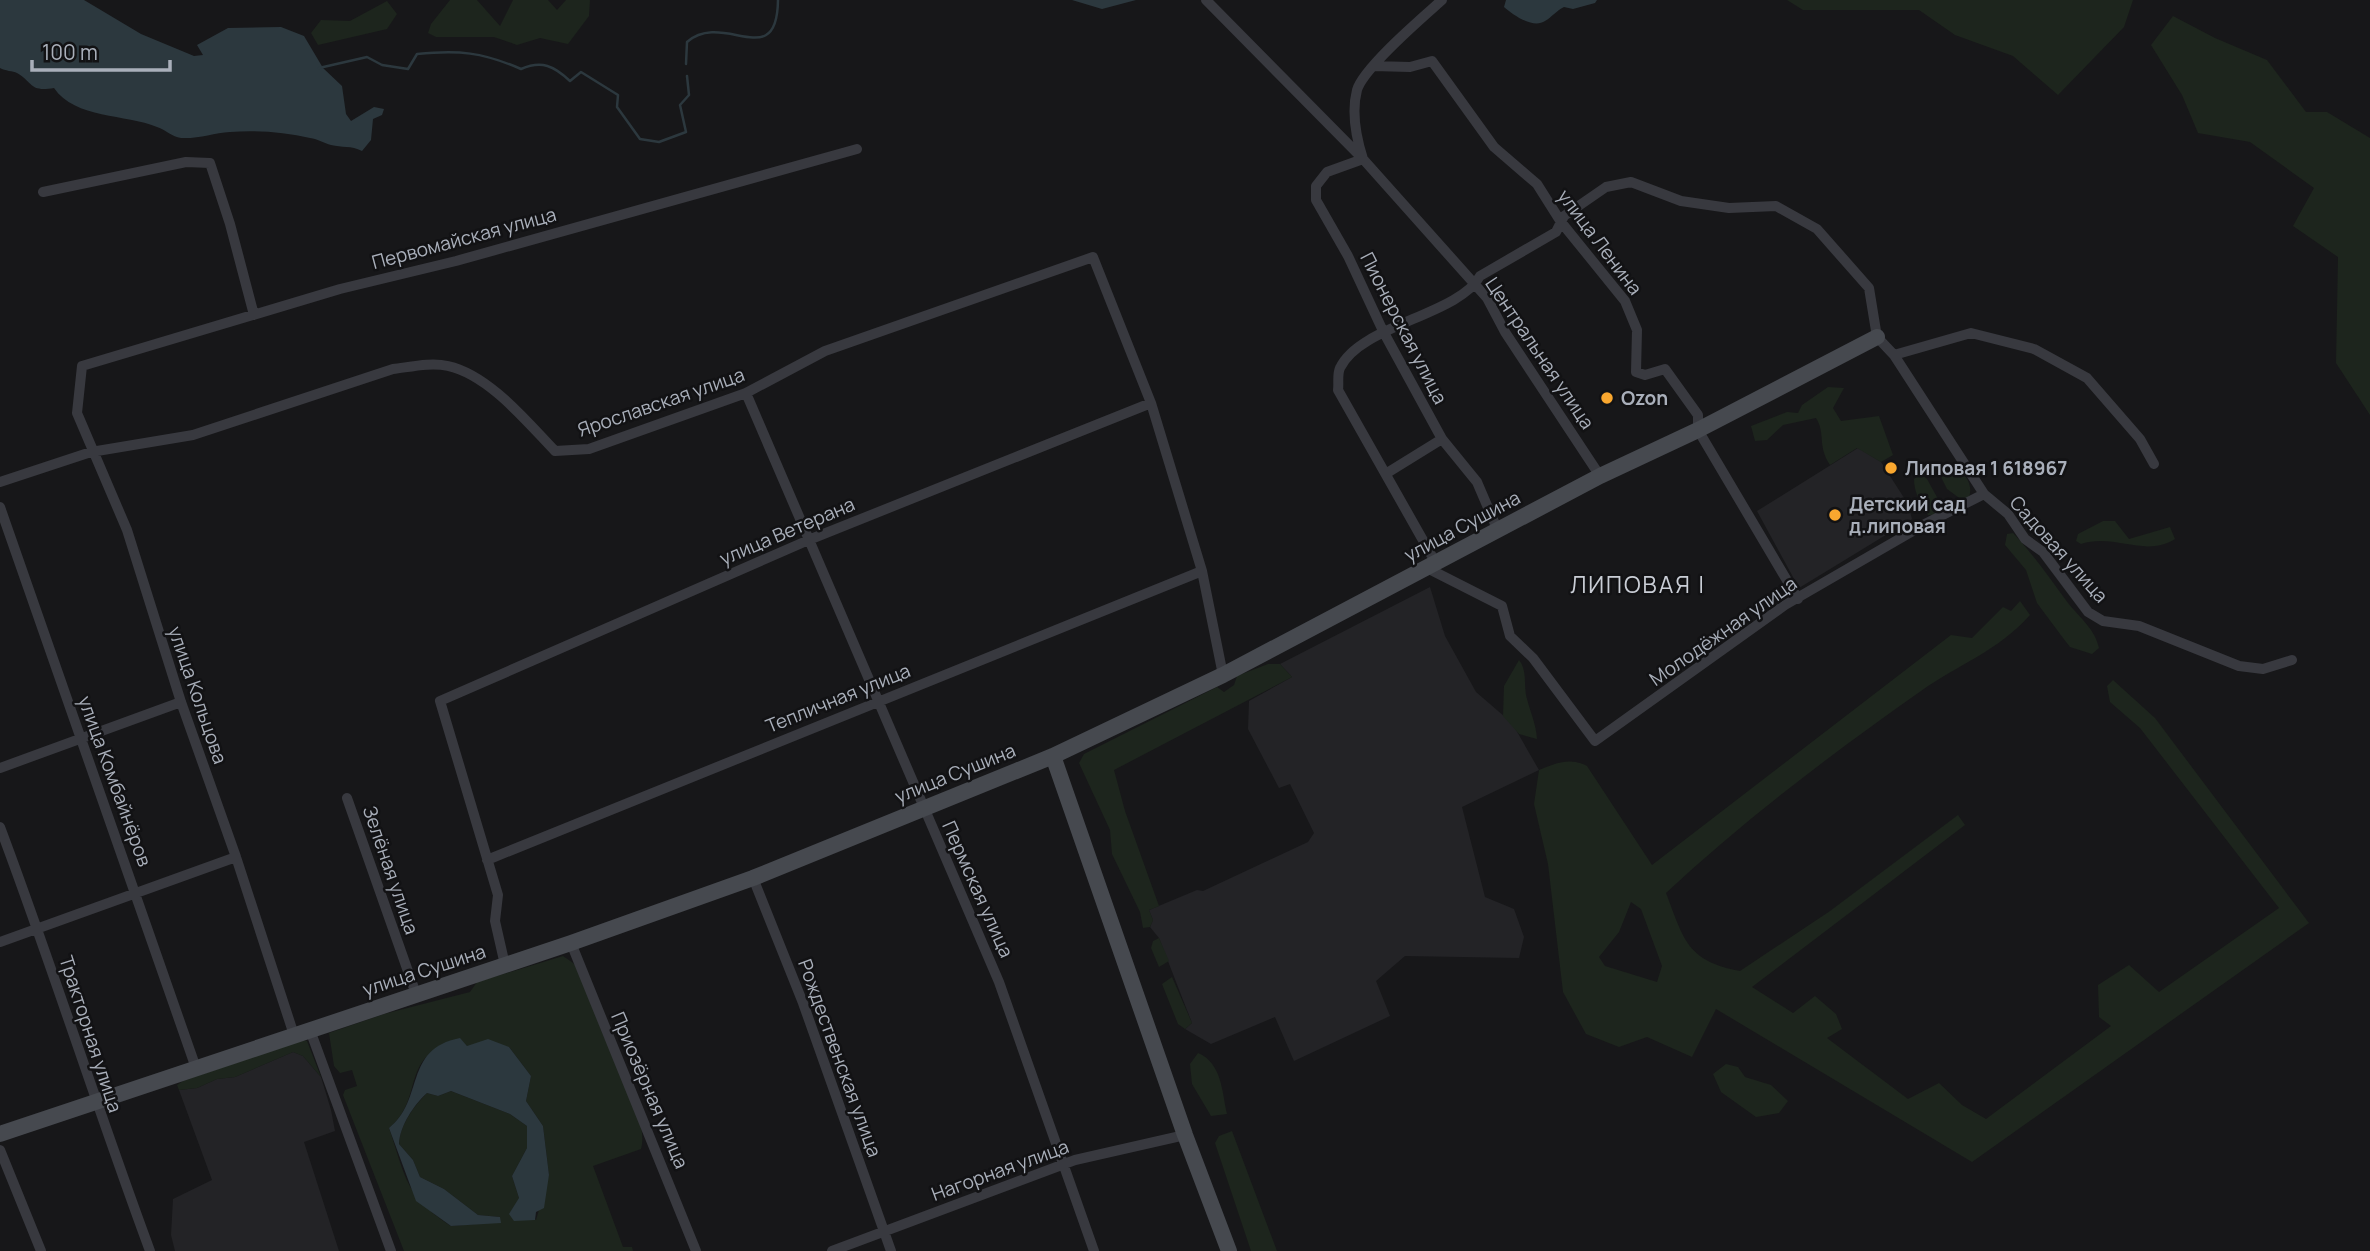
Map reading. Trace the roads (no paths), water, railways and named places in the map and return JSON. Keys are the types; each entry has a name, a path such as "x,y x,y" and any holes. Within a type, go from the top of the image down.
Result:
{"street":[{"name":"Центральная улица","path":"1206,0 1363,159 1487,298 1600,476"},
{"path":"1363,159 1354,109 1358,87 1373,66 1442,0"},
{"name":"улица Ленина","path":"1373,66 1410,67 1432,61 1494,147 1536,184 1561,222 1625,301 1637,330 1636,372 1645,375 1665,369 1698,415 1698,430 1798,598"},
{"name":"Первомайская улица","path":"82,366 254,315 857,149"},
{"name":"Пионерская улица","path":"1363,159 1327,172 1316,186 1316,200 1348,256 1383,331 1442,439 1477,482 1498,531"},
{"path":"43,192 186,162 210,163 230,224 254,315"},
{"path":"1433,567 1387,473 1338,390 1339,369 1348,357 1383,331 1418,318 1475,286 1480,276 1556,232 1564,216 1606,187 1630,182 1681,201 1729,208 1776,206 1818,229 1869,288 1877,337"},
{"name":"Ярославская улица","path":"0,482 91,452 193,435 393,369 422,366 448,366 490,387 555,451 589,449 746,393 825,351 1093,257 1151,403"},
{"path":"1894,355 1971,333 2034,349 2087,378 2140,439 2154,464"},
{"name":"Садовая улица","path":"1877,337 1894,355 1984,494 2008,514 2025,539 2043,552 2088,612 2103,621 2139,626 2239,666 2263,669 2292,660"},
{"name":"улица Сушина","path":"0,1135 94,1101 571,943 753,878 1054,756 1223,675 1433,567 1600,476 1698,430 1877,337"},
{"name":"улица Кольцова","path":"82,366 77,413 91,452 127,530 181,702 236,857 302,1033 391,1251"},
{"name":"Пермская улица","path":"746,393 811,539 923,809 999,982 1094,1251"},
{"path":"1151,403 1202,570 1223,675"},
{"name":"улица Ветерана","path":"487,860 440,701 811,539 1151,403"},
{"path":"1387,473 1442,439"},
{"name":"Молодёжная улица","path":"1433,567 1502,606 1510,636 1533,659 1595,741 1798,598 1926,524 1984,494"},
{"name":"улица Комбайнёров","path":"0,507 196,1068"},
{"name":"Тепличная улица","path":"487,860 1202,570"},
{"path":"0,768 181,702"},
{"path":"1054,756 1185,1135 1229,1251"},
{"name":"Зелёная улица","path":"347,797 416,995"},
{"name":"Тракторная улица","path":"0,827 38,929 94,1101 150,1251"},
{"path":"0,942 236,857"},
{"path":"487,860 498,895 495,921 505,965"},
{"name":"Рождественская улица","path":"753,878 803,1003 891,1251"},
{"name":"Приозёрная улица","path":"571,943 696,1251"},
{"name":"Нагорная улица","path":"832,1251 1064,1164 1185,1135"},
{"path":"0,1150 41,1251"}],"waterway":[{"path":"686,64 687,42 701,34 717,32 759,37 769,33 775,22 778,0"},
{"path":"319,68 367,57 382,65 408,69 417,54 445,52 482,56 521,69 535,65 547,66 570,81 581,72 618,95 617,107 640,139 659,142 686,132 680,105 689,95 687,76"}],"place":[{"name":"Ozon","path":"1607,398"},
{"name":"Липовая 1 618967","path":"1891,468"},
{"name":"Детский сад д.липовая","path":"1835,515"}],"district":[{"name":"ЛИПОВАЯ I","path":"1638,585"}]}
